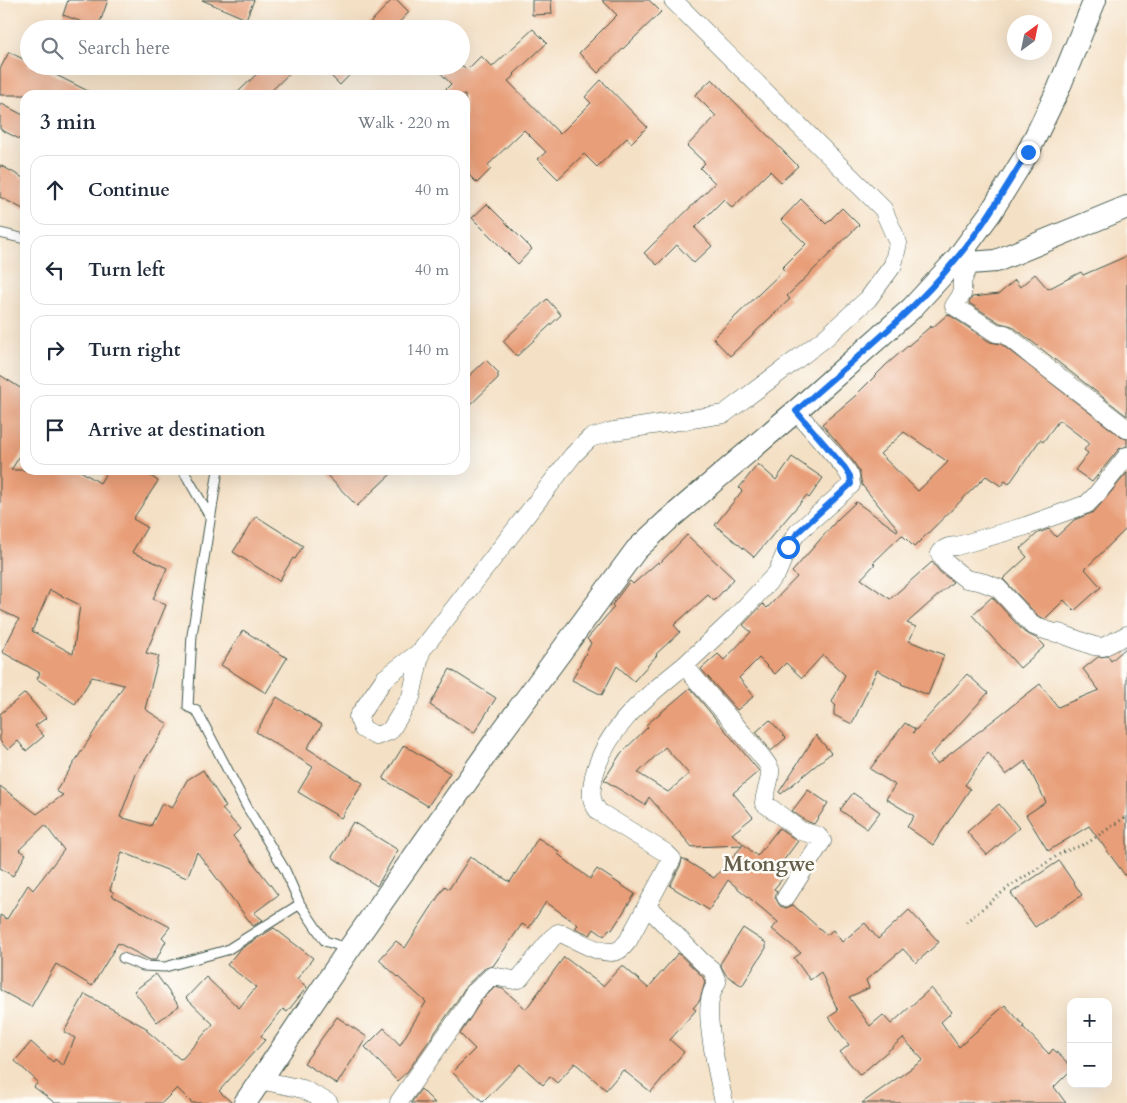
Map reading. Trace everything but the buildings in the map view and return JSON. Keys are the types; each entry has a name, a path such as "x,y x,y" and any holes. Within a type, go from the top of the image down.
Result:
{"street":[{"path":"421,651 411,697 390,731 376,736 363,729 358,717 385,678 421,651 573,455 590,438 614,431 724,414 824,339 868,299 893,265 898,243 883,209 673,0"},
{"path":"245,1103 349,949 507,726 636,550 796,411 963,261 1028,152 1058,90 1095,0"},
{"path":"963,261 996,261 1127,207"},
{"path":"963,261 962,294 954,306 996,333 1005,334 1033,358 1127,429"},
{"path":"396,1103 464,1010 473,994 492,976 514,980 519,979 558,933 597,950 615,952 621,949 628,941 672,859 599,812 592,803 590,794 600,758 617,728 636,708 686,665 734,619 777,574 788,547 797,533 851,484 850,476 845,468 796,411"},
{"path":"1127,456 1087,504 1026,526 946,548 940,554 947,564 966,579 998,588 1032,625 1042,627 1055,634 1059,633 1098,646 1108,646 1127,635"},
{"path":"686,665 693,676 768,764 769,783 766,788 764,803 802,831 818,836 822,840 786,897"},
{"path":"647,906 712,970 717,982 711,995 709,1010 714,1053 724,1103"},
{"path":"260,1080 303,1089 329,1103"}],"lane":[{"path":"0,233 20,238"},
{"path":"186,475 210,517"},
{"path":"217,475 192,635 188,707 197,711 247,807 284,870 300,904 325,941 349,949"},
{"path":"123,958 143,966 165,967 227,950 300,904"}],"path":[{"path":"966,922 1009,887 1063,852 1086,844 1127,816"}],"district":[{"name":"Mtongwe","path":"769,864"}],"route":[{"path":"788,547 797,533 851,484 850,476 845,468 796,411 912,308 956,260 991,212 1028,152"}]}
